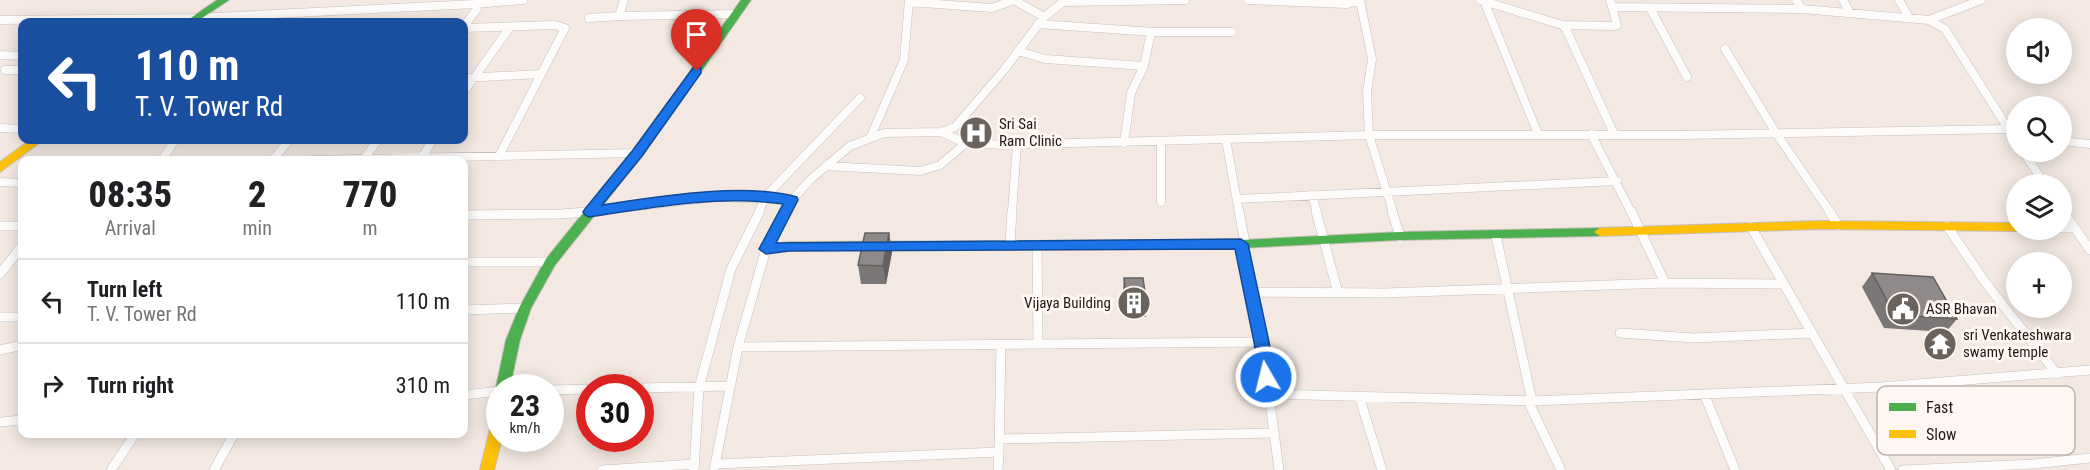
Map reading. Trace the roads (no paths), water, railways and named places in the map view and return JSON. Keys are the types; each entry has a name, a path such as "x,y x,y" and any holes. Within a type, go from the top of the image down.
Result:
{"street":[{"path":"196,18 224,0"},
{"path":"228,18 523,0"},
{"path":"619,16 624,0"},
{"path":"506,374 513,340 525,308 550,262 638,153 746,0"},
{"path":"871,136 904,60 909,1 992,8 1014,0 1044,17"},
{"path":"999,452 834,464 715,467 738,347 766,249 792,200 850,146 871,136 901,131 941,132 955,127 968,114 1044,17 1063,2 1185,0"},
{"path":"1248,0 1347,4 1360,0 1372,59 1366,92 1369,135 1400,236"},
{"path":"1482,0 1538,134"},
{"path":"1482,0 1562,25 1617,25 1611,3 1650,8 1802,9 1929,20 1945,28 2006,126"},
{"path":"1680,0 1684,9"},
{"path":"1796,0 1802,9"},
{"path":"1843,0 1850,13"},
{"path":"1899,0 1909,18"},
{"path":"1929,20 1981,0"},
{"path":"468,21 477,9 475,4"},
{"path":"1650,8 1687,77"},
{"path":"589,18 736,14"},
{"path":"0,20 18,20"},
{"path":"1038,24 1151,32 1232,32"},
{"path":"468,27 555,25 565,28 499,156"},
{"path":"1562,25 1566,29 1614,134"},
{"path":"468,85 510,27"},
{"path":"1124,143 1131,93 1144,66 1151,32"},
{"path":"1725,49 1776,133 1838,225"},
{"path":"1018,51 1045,59 1144,66"},
{"path":"0,55 18,56"},
{"path":"5,70 18,70"},
{"path":"468,78 540,74"},
{"path":"602,470 695,467 699,388 732,269 752,230 765,196 860,98"},
{"path":"0,128 18,129"},
{"path":"941,132 950,138 966,143 1017,145 1369,135 1776,133 2006,129"},
{"path":"1592,134 1665,283"},
{"path":"1226,140 1251,292 1262,342 1280,470"},
{"path":"1161,142 1161,202"},
{"path":"826,166 920,171 933,169 945,164 966,143"},
{"path":"2072,143 2089,144"},
{"path":"0,168 32,144"},
{"path":"276,156 286,144"},
{"path":"1010,245 1017,145"},
{"path":"468,157 638,153"},
{"path":"1237,199 1617,181"},
{"path":"0,182 18,183"},
{"path":"1312,195 1326,240 1338,293"},
{"path":"468,215 589,212 671,200 765,196 792,200"},
{"path":"2072,224 2090,250"},
{"path":"766,249 789,246 1243,244 1400,236 1496,236 1838,225 2006,227"},
{"path":"0,226 18,226"},
{"path":"1947,226 1985,282 2057,374"},
{"path":"1751,227 1877,446"},
{"path":"1496,236 1530,401 1561,470"},
{"path":"1037,245 1038,344"},
{"path":"0,274 18,251"},
{"path":"468,262 550,262"},
{"path":"1251,292 1385,293 1665,283 1783,284"},
{"path":"468,310 525,308"},
{"path":"0,317 18,317"},
{"path":"1620,333 1694,338 1812,333"},
{"path":"738,347 1262,342"},
{"path":"998,470 1000,345"},
{"path":"0,350 18,346"},
{"path":"1883,386 2003,380 2090,370"},
{"path":"654,388 730,386"},
{"path":"1269,394 1530,401 1705,396 1877,386"},
{"path":"468,394 486,392"},
{"path":"1359,396 1382,470"},
{"path":"1705,396 1735,470"},
{"path":"0,422 18,420"},
{"path":"999,440 1274,433"},
{"path":"111,470 132,438"},
{"path":"214,470 232,438"},
{"path":"487,470 491,452"},
{"path":"1882,455 1891,470"},
{"path":"1903,470 2036,467 2090,458"}],"place":[{"name":"Sri Sai Ram Clinic","path":"976,133"},
{"name":"Vijaya Building","path":"1134,303"},
{"name":"ASR Bhavan","path":"1903,309"},
{"name":"sri Venkateshwara swamy temple","path":"1940,344"}]}
